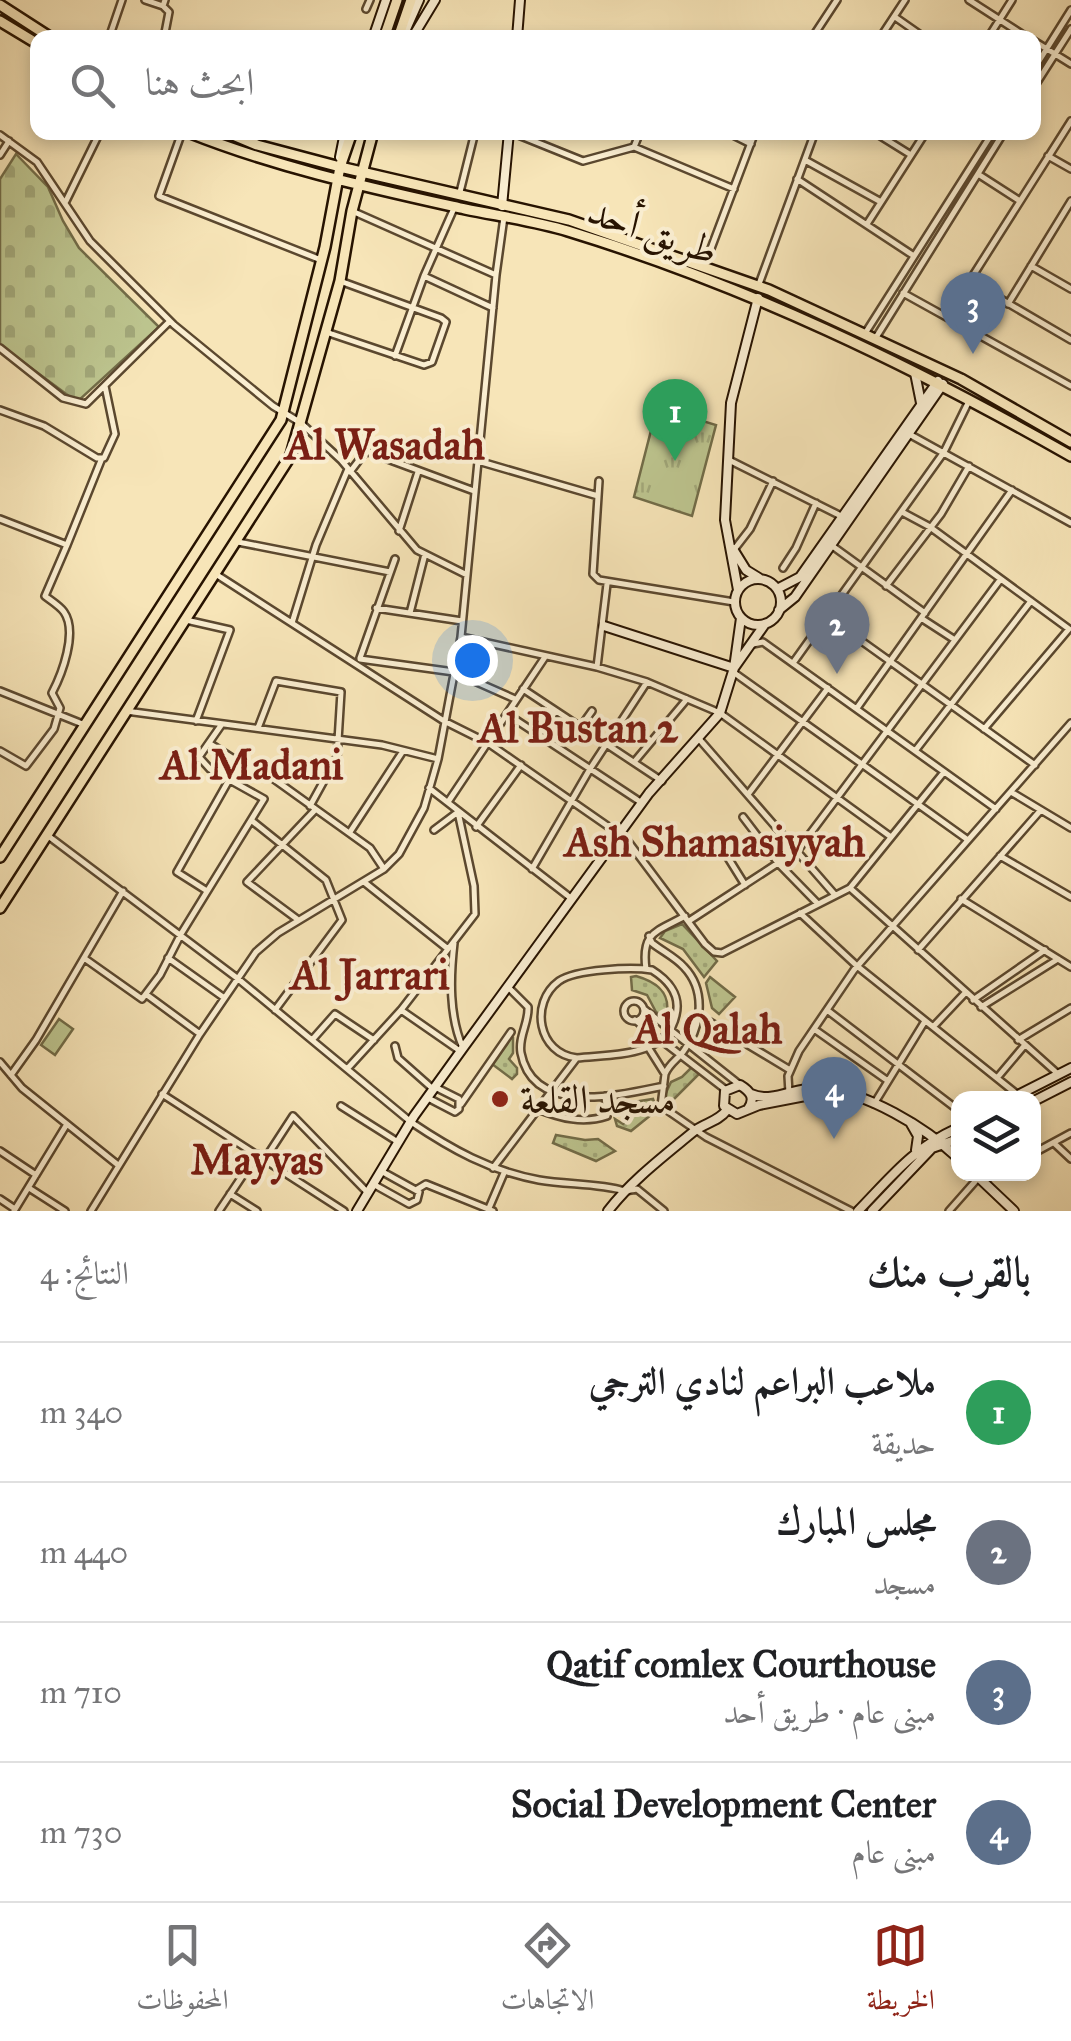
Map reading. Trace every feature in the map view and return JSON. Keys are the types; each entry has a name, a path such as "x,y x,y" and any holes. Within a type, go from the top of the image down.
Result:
{"main road":[{"path":"387,30 397,0"},
{"path":"403,30 415,0"},
{"path":"0,5 39,30"},
{"path":"0,21 30,39"},
{"name":"طريق أحد","path":"206,140 247,156 455,206 569,220 704,267 758,286 960,379 1071,442"},
{"name":"طريق أحد","path":"245,140 340,167 460,194 758,298 941,383 1071,456"},
{"path":"0,857 270,441 283,413 322,260 346,140"},
{"path":"0,908 290,454 340,281 358,184 373,140"}],"street":[{"path":"112,30 122,0"},
{"path":"145,0 164,3 169,12 166,30"},
{"path":"366,9 370,0"},
{"path":"377,30 386,0"},
{"path":"416,30 435,0"},
{"path":"518,30 520,0"},
{"path":"817,30 837,0"},
{"path":"885,30 906,0"},
{"path":"969,0 1016,30"},
{"path":"993,30 1012,0"},
{"path":"1041,57 1071,10"},
{"path":"894,16 914,30"},
{"path":"1041,76 1071,30"},
{"path":"1041,46 1071,64"},
{"path":"948,316 1071,120"},
{"path":"0,135 36,162 90,241 170,321 300,424 349,470 417,550 467,575"},
{"path":"65,203 96,140"},
{"path":"182,140 159,196 322,260"},
{"path":"460,194 472,140"},
{"path":"91,1211 200,1034 256,952 278,932 384,869 414,829 438,759 460,637 509,140"},
{"path":"530,140 584,161 634,147 734,190"},
{"path":"634,147 637,140"},
{"path":"743,140 751,144"},
{"path":"704,267 752,140"},
{"path":"758,286 812,140"},
{"path":"887,140 912,155"},
{"path":"866,224 921,140"},
{"path":"870,337 895,286 988,140"},
{"path":"870,337 904,293 999,140"},
{"path":"0,155 8,141"},
{"path":"1048,156 1071,170"},
{"path":"804,159 881,202"},
{"path":"978,174 1020,201"},
{"path":"797,178 914,256"},
{"path":"1008,304 1068,214 1071,200"},
{"path":"395,356 455,206"},
{"path":"352,211 496,275"},
{"path":"1031,266 1071,289"},
{"path":"424,276 493,308"},
{"path":"326,332 429,365 446,328 441,318 414,306 340,281"},
{"path":"969,281 1071,340"},
{"path":"895,286 1071,386"},
{"path":"358,1211 432,1091 642,803 720,713 734,670 741,618 734,602 738,590 726,520 731,403 758,298"},
{"path":"0,348 63,398 86,404 170,321"},
{"path":"913,369 921,405"},
{"path":"777,589 800,578 921,405 941,383"},
{"path":"734,670 765,624 795,596 941,383"},
{"path":"0,751 26,766 54,729 60,708 52,694 66,660 68,622 64,612 45,596 102,458 116,434 105,385"},
{"path":"793,664 944,452 970,398"},
{"path":"0,410 44,426 102,458"},
{"path":"909,434 1071,523"},
{"path":"292,623 312,557 349,470 364,451 475,491"},
{"path":"728,459 843,517"},
{"path":"478,461 598,496"},
{"path":"886,586 970,466"},
{"path":"400,531 418,472"},
{"path":"599,481 592,574 607,584 734,602"},
{"path":"733,551 750,529 772,482"},
{"path":"856,709 1012,490"},
{"path":"783,568 816,503"},
{"path":"902,512 930,527 1070,628 984,728"},
{"path":"0,519 67,545"},
{"path":"726,520 733,551 746,570 777,589 781,599 779,610"},
{"path":"235,541 390,572"},
{"path":"831,545 955,640"},
{"path":"410,613 426,554"},
{"path":"357,661 395,559"},
{"path":"214,574 357,661 444,721 488,743 620,833 714,952 722,953 850,888 944,772"},
{"path":"738,590 750,580 762,579"},
{"path":"646,969 644,948 649,936 687,918 798,850 1000,580"},
{"path":"597,667 607,584"},
{"path":"915,751 1031,601"},
{"path":"375,608 462,621"},
{"path":"828,617 1035,765"},
{"path":"741,618 752,624 765,624"},
{"path":"185,620 230,630 196,720"},
{"path":"604,626 734,670 968,840"},
{"path":"460,637 597,667 647,682 720,713 892,837"},
{"path":"750,645 763,642 996,809"},
{"path":"448,802 545,657"},
{"path":"357,661 454,672 516,700"},
{"path":"257,729 276,681 340,692 337,757 312,808 246,882 298,920"},
{"path":"532,869 590,768 647,682"},
{"path":"749,793 828,688"},
{"path":"523,689 662,781"},
{"path":"0,692 85,724"},
{"path":"636,762 687,700"},
{"path":"126,711 338,740 438,759"},
{"path":"582,726 592,711"},
{"path":"538,735 555,712"},
{"path":"507,714 642,803"},
{"path":"789,1093 790,1070 857,966 1071,723"},
{"path":"84,958 140,998 147,995 264,799 210,768 199,756 222,724"},
{"path":"700,740 836,895"},
{"path":"209,742 254,772"},
{"path":"350,832 402,751"},
{"path":"476,827 522,766"},
{"path":"271,777 370,848 384,869"},
{"path":"207,891 176,872 229,780"},
{"path":"430,788 572,899"},
{"path":"1011,792 1071,828"},
{"path":"918,950 1040,811"},
{"path":"434,830 458,812"},
{"path":"347,1069 401,1010 475,914 474,886 458,812"},
{"path":"1063,824 1071,814"},
{"path":"742,817 778,863 818,904"},
{"path":"251,820 326,880 342,920 276,1010"},
{"path":"46,836 237,978 410,1122 466,1157 539,1180 625,1191 637,1189 664,1211"},
{"path":"717,840 745,884"},
{"path":"999,855 1071,897"},
{"path":"364,882 448,948"},
{"path":"850,888 1058,1074"},
{"path":"11,1075 36,1040 122,891"},
{"path":"961,900 1071,967"},
{"path":"800,913 857,966 1009,1091"},
{"path":"649,936 693,976 698,991 700,1016 688,1045 668,1066 661,1106 696,1132 854,1211 916,1150 951,1139"},
{"path":"454,941 450,977 454,1028 462,1050"},
{"path":"973,1000 1044,950"},
{"path":"168,958 224,997"},
{"path":"981,1006 1058,959"},
{"path":"646,969 663,977 679,1003 670,1031 662,1040 648,1047 576,1058 549,1044 540,1025 544,1001 561,980 596,972 646,969"},
{"path":"508,988 528,1007 520,1045 526,1069 550,1092 568,1097 664,1086"},
{"path":"933,1027 966,993"},
{"path":"147,995 200,1034"},
{"path":"726,1090 626,1016 626,1005 636,1001 751,1094 764,1099 821,1088 908,1120 951,1152"},
{"path":"996,1078 1022,1043 1071,1008"},
{"path":"401,1010 462,1050"},
{"path":"636,1020 644,1010"},
{"path":"827,1010 951,1105"},
{"path":"312,1040 336,1014 374,1040"},
{"path":"700,1016 790,1070"},
{"path":"873,1105 925,1021"},
{"path":"814,1029 888,1081"},
{"path":"395,1046 398,1058 455,1112 511,1032"},
{"path":"648,1047 666,1074"},
{"path":"492,1168 576,1058"},
{"path":"0,1062 22,1088 118,1165"},
{"path":"1026,1091 1071,1068"},
{"path":"1041,1097 1068,1083 1071,1094"},
{"path":"726,1090 740,1085"},
{"path":"726,1090 723,1102 727,1110 737,1114"},
{"path":"432,1091 461,1104"},
{"path":"696,1132 748,1109 830,1091"},
{"path":"162,1094 344,1211"},
{"path":"748,1109 751,1094"},
{"path":"538,1109 572,1120 600,1119 606,1116 605,1095"},
{"path":"341,1106 398,1142"},
{"path":"611,1210 625,1191 727,1110"},
{"path":"265,1159 293,1116 371,1189 409,1204 417,1200 419,1192 381,1171"},
{"path":"908,1120 918,1136 916,1150"},
{"path":"0,1199 15,1210 68,1124"},
{"path":"872,1211 924,1155 951,1133"},
{"path":"1041,1149 1071,1134"},
{"path":"1054,1142 1071,1159"},
{"path":"0,1151 36,1175"},
{"path":"218,1211 256,1154"},
{"path":"416,1190 426,1184 490,1210 505,1171"},
{"path":"949,1211 975,1181"},
{"path":"983,1181 1014,1211"},
{"path":"28,1188 65,1211"},
{"path":"230,1194 257,1211"}],"green space":[{"path":"16,154 48,187 79,248 159,327 77,402 0,345 0,179"},
{"path":"657,407 716,425 692,516 634,497"},
{"path":"682,924 717,961 704,977 683,949 660,938 665,931"},
{"path":"636,976 665,995 666,1017 656,1012 647,995 632,990 631,977"},
{"path":"710,977 735,997 719,1014 712,1008 706,983"},
{"path":"59,1019 73,1029 55,1055 41,1045"},
{"path":"508,1038 513,1038 509,1059 517,1068 512,1079 492,1064"},
{"path":"693,1066 700,1073 669,1104 664,1097 671,1082"},
{"path":"653,1099 657,1110 631,1131 617,1126 615,1119 623,1124 629,1119 621,1104"},
{"path":"556,1135 598,1139 615,1151 596,1161 553,1143"}],"place":[{"name":"Qatif comlex Courthouse","path":"973,354"},
{"name":"ملاعب البراعم لنادي الترجي","path":"675,461"},
{"name":"مجلس المبارك","path":"837,674"},
{"name":"مسجد القلعة","path":"500,1099"},
{"name":"Social Development Center","path":"834,1139"}],"district":[{"name":"Al Wasadah","path":"385,444"},
{"name":"Al Bustan 2","path":"578,727"},
{"name":"Al Madani","path":"252,764"},
{"name":"Ash Shamasiyyah","path":"715,841"},
{"name":"Al Jarrari","path":"370,974"},
{"name":"Al Qalah","path":"708,1028"},
{"name":"Mayyas","path":"257,1159"}]}
